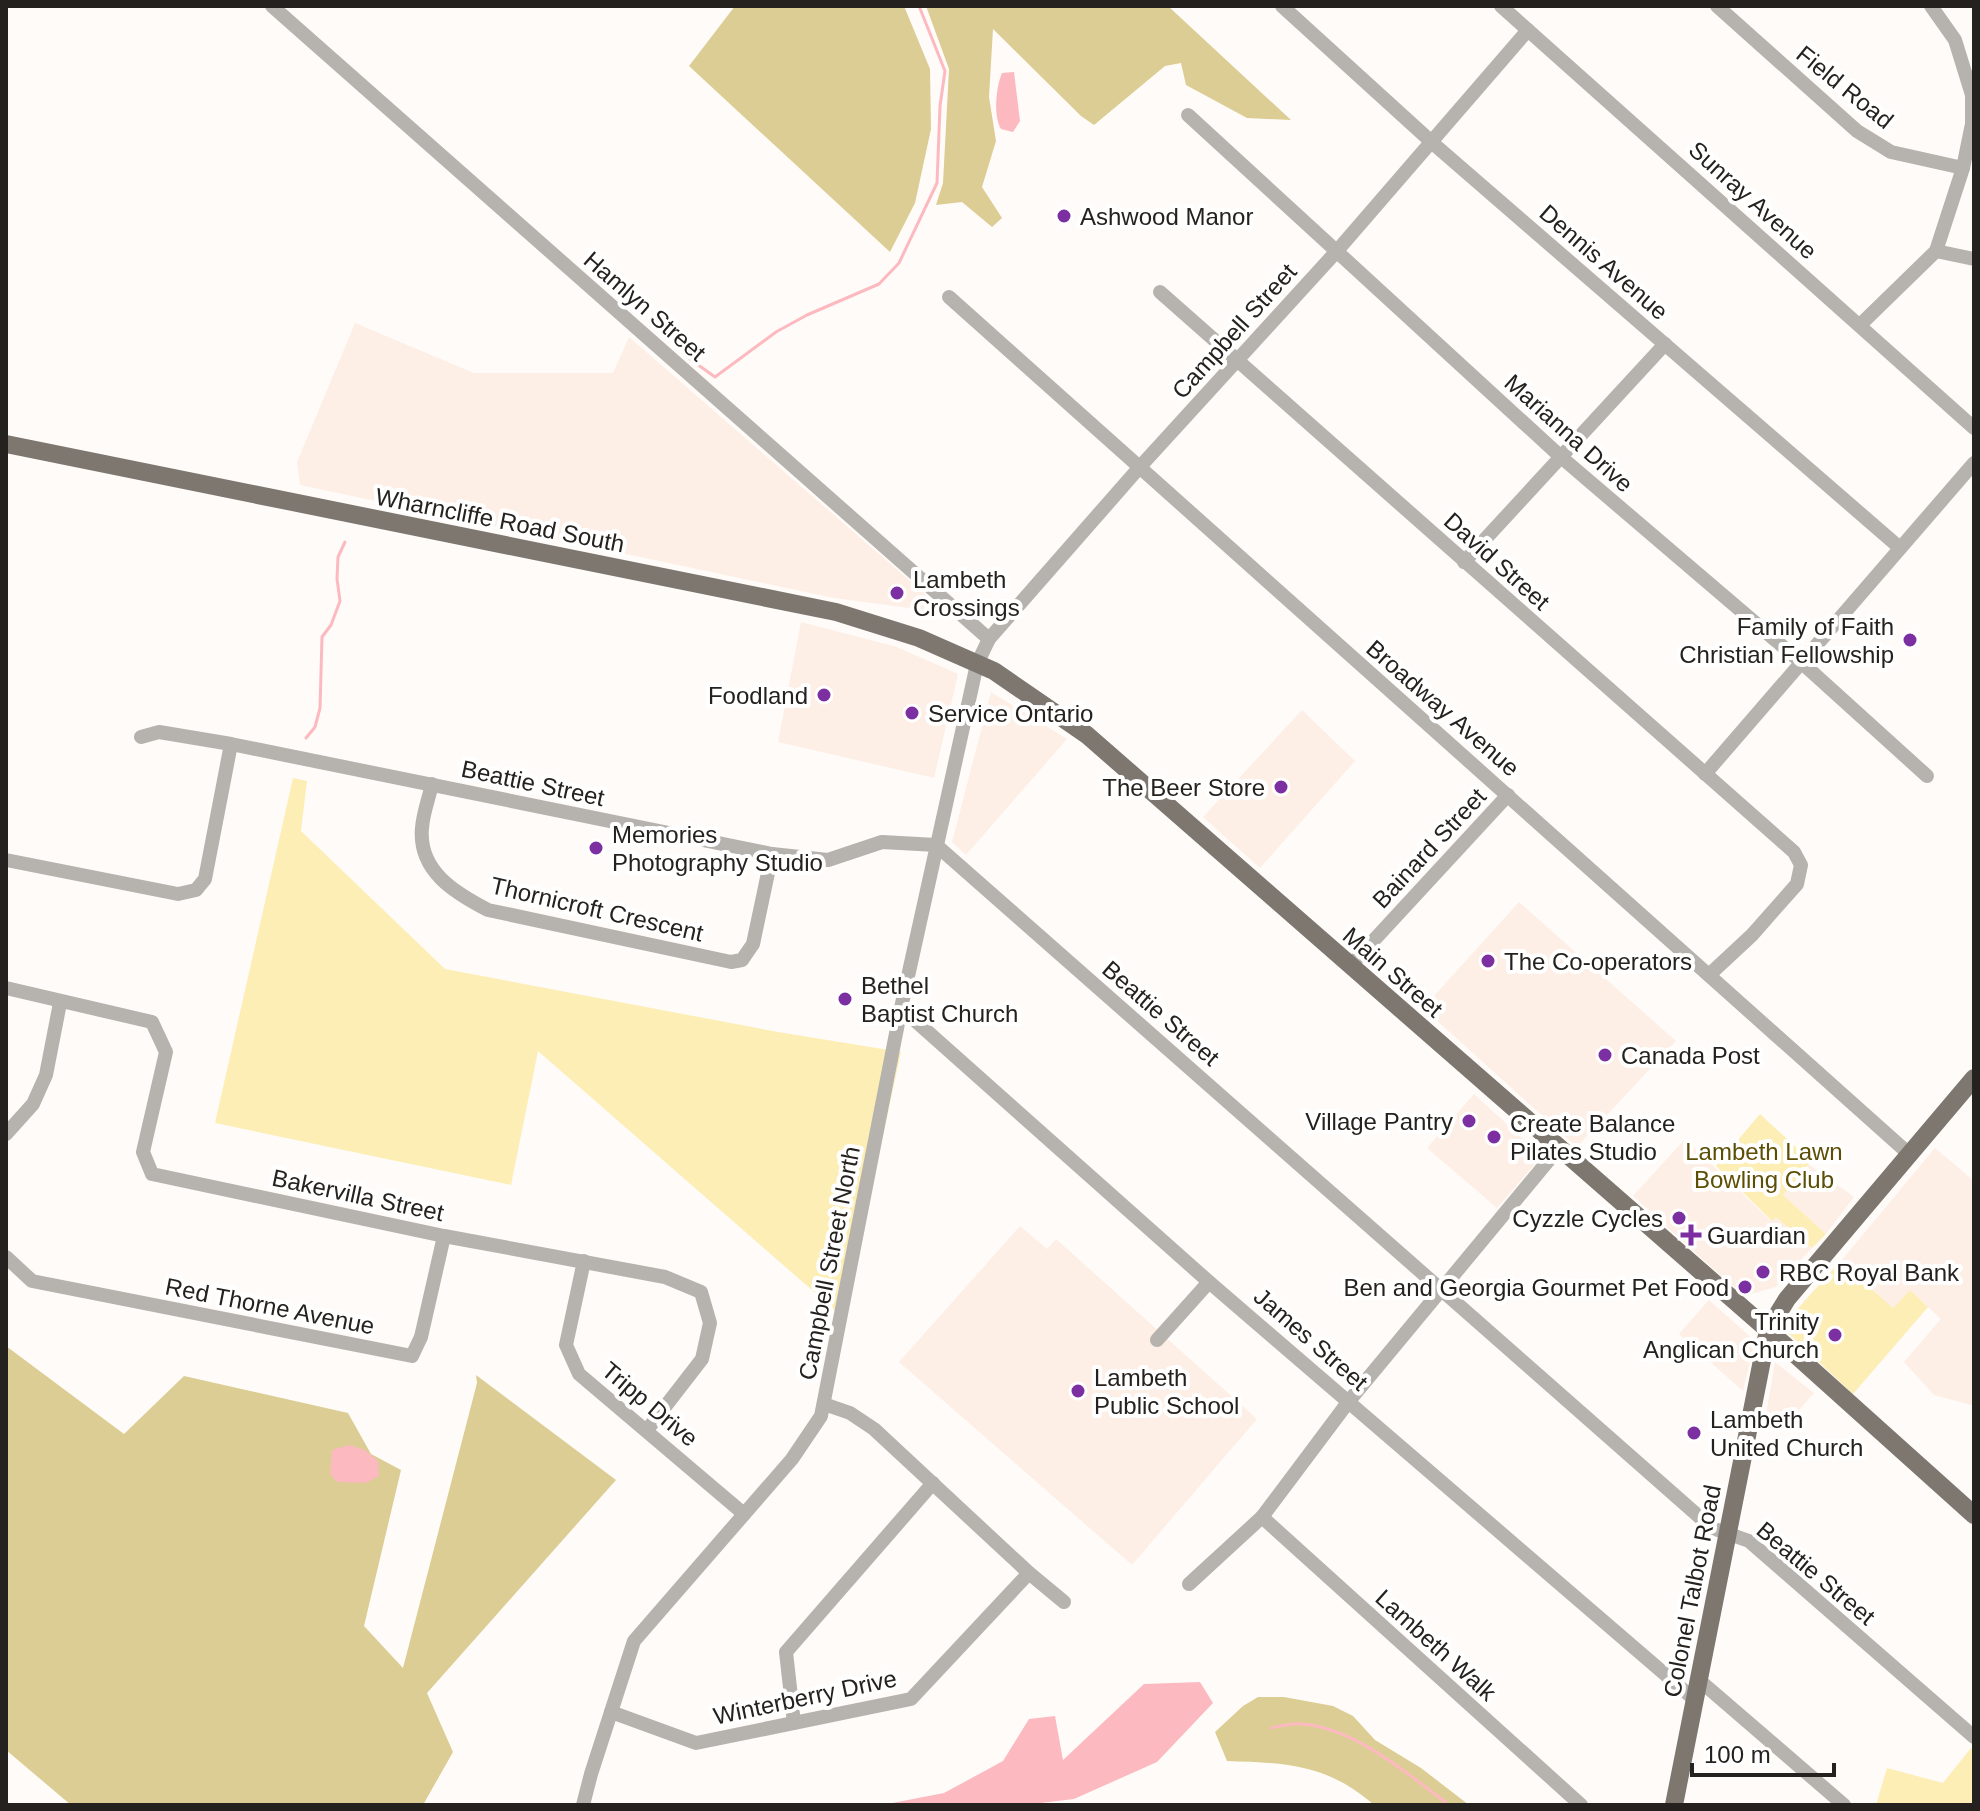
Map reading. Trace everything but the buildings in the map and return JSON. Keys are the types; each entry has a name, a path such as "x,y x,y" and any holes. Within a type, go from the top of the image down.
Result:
{"main road":[{"name":"Wharncliffe Road South","path":"6,444 836,612 919,638 977,664"},
{"name":"Main Street","path":"977,664 996,672 1087,735 1768,1330 1974,1515"},
{"name":"Colonel Talbot Road","path":"1674,1805 1768,1330 1787,1299 1974,1078"}],"street":[{"name":"Hamlyn Street","path":"272,6 989,639"},
{"name":"Dennis Avenue","path":"1282,6 1430,140 1900,548"},
{"name":"Sunray Avenue","path":"1501,6 1974,428"},
{"name":"Field Road","path":"1717,6 1857,131 1891,152 1963,168"},
{"path":"1860,325 1936,251 1963,168 1972,124 1972,95 1955,40 1931,6"},
{"name":"Campbell Street","path":"977,664 989,639 1138,469 1336,252 1528,30"},
{"name":"Marianna Drive","path":"1188,115 1561,457 1801,662 1927,776"},
{"path":"1936,251 1974,259"},
{"name":"David Street","path":"1160,292 1794,852 1801,865 1797,884 1752,935 1709,975"},
{"name":"Broadway Avenue","path":"949,297 1138,469 1908,1153"},
{"path":"1464,562 1665,344"},
{"path":"1705,774 1974,463"},
{"name":"Campbell Street North","path":"583,1805 634,1641 792,1459 821,1416 901,1008 977,664"},
{"name":"Beattie Street","path":"141,737 159,732 231,744 772,854 828,860 882,842 936,845 1712,1528 1749,1541 1974,1737"},
{"path":"6,860 178,894 196,890 205,879 231,744"},
{"name":"Thornicroft Crescent","path":"432,784 422,827 422,849 432,870 457,894 488,910 731,962 742,960 753,944 772,854"},
{"name":"Bainard Street","path":"1350,966 1508,795"},
{"name":"Bakervilla Street","path":"6,988 152,1022 166,1052 143,1152 152,1174 444,1236 665,1277 701,1292 710,1323 702,1359 647,1430"},
{"path":"6,1134 33,1104 46,1075 60,1003"},
{"name":"James Street","path":"901,1008 1209,1282 1695,1700"},
{"path":"1189,1584 1262,1517 1349,1401 1558,1149"},
{"name":"Red Thorne Avenue","path":"6,1257 32,1281 412,1356 421,1337 444,1236"},
{"name":"Tripp Drive","path":"584,1261 566,1345 579,1374 744,1514"},
{"path":"1157,1340 1209,1282"},
{"path":"824,1404 850,1413 874,1429 1064,1602"},
{"path":"794,1723 786,1652 933,1483"},
{"name":"Lambeth Walk","path":"1262,1517 1581,1805"},
{"name":"Winterberry Drive","path":"611,1712 696,1743 911,1699 1029,1573"},
{"path":"1699,1680 1844,1805"}],"shaded area":[{"path":"735,6 904,6 930,69 931,129 915,203 890,252 689,66"},
{"path":"926,6 1168,6 1291,120 1247,118 1186,85 1181,63 1165,66 1094,125 1081,116 993,29 989,97 996,141 982,187 1002,218 992,227 962,202 936,205 943,183 949,69"},
{"path":"1014,72 1020,121 1013,132 1001,129 996,101 1002,73"},
{"path":"355,323 474,373 613,373 629,337 947,613 834,598 300,485 297,462"},
{"path":"801,622 897,647 958,674 934,778 778,742"},
{"path":"991,692 1067,739 966,855 952,842"},
{"path":"1302,710 1355,761 1260,868 1203,817"},
{"path":"1519,902 1676,1041 1577,1147 1423,1008"},
{"path":"1474,1094 1542,1156 1497,1208 1427,1148"},
{"path":"1685,1139 1771,1221 1776,1216 1812,1248 1776,1287 1751,1294 1731,1285 1633,1196"},
{"path":"1935,1148 1974,1181 1974,1406 1934,1395 1904,1362 1941,1319 1910,1290 1893,1308 1841,1261"},
{"path":"1808,1164 1854,1197 1826,1234 1783,1195"},
{"name":"Lambeth Public School","path":"1020,1226 1047,1249 1056,1239 1257,1419 1132,1565 899,1362"},
{"path":"1709,1300 1755,1341 1743,1391 1679,1334"},
{"path":"6,1346 124,1434 184,1376 348,1413 371,1454 401,1470 364,1626 403,1668 477,1383 476,1375 616,1480 427,1693 453,1752 423,1805 71,1805 6,1750"},
{"path":"1775,1362 1814,1393 1783,1428 1766,1415"},
{"path":"349,1445 365,1450 378,1461 379,1476 366,1483 337,1482 330,1474 332,1450"},
{"path":"1200,1682 1213,1703 1157,1762 1074,1799 1024,1805 882,1805 944,1793 1003,1761 1029,1719 1055,1716 1063,1760 1144,1684"},
{"path":"1258,1697 1284,1697 1333,1706 1353,1716 1375,1740 1421,1768 1469,1805 1374,1805 1340,1781 1305,1768 1227,1761 1215,1732 1243,1706"}],"green space":[{"path":"293,778 307,781 301,831 445,969 901,1052 844,1318 538,1051 511,1185 215,1123"},
{"name":"Lambeth Lawn Bowling Club","path":"1760,1114 1811,1161 1783,1195 1826,1234 1812,1248 1776,1217 1772,1221 1716,1166"},
{"path":"1840,1261 1893,1308 1910,1290 1928,1307 1853,1394 1784,1329 1786,1322"},
{"path":"1971,1748 1974,1750 1974,1805 1876,1805 1887,1768 1943,1783"}],"waterway":[{"path":"690,359 715,377 776,332 879,284 899,263 937,183 940,106 945,71 919,6"},
{"path":"306,738 315,727 320,708 322,637 331,625 340,601 338,557 345,542"},
{"path":"1271,1728 1302,1724 1341,1734 1380,1754 1449,1805"}],"place":[{"name":"Ashwood Manor","path":"1064,216"},
{"name":"Lambeth Crossings","path":"897,593"},
{"name":"Family of Faith Christian Fellowship","path":"1910,640"},
{"name":"Foodland","path":"824,695"},
{"name":"Service Ontario","path":"912,713"},
{"name":"The Beer Store","path":"1281,787"},
{"name":"Memories Photography Studio","path":"596,848"},
{"name":"The Co-operators","path":"1488,961"},
{"name":"Bethel Baptist Church","path":"845,999"},
{"name":"Canada Post","path":"1605,1055"},
{"name":"Village Pantry","path":"1469,1121"},
{"name":"Create Balance Pilates Studio","path":"1494,1137"},
{"name":"Cyzzle Cycles","path":"1679,1218"},
{"name":"Guardian","path":"1691,1235"},
{"name":"RBC Royal Bank","path":"1763,1272"},
{"name":"Ben and Georgia Gourmet Pet Food","path":"1745,1287"},
{"name":"Trinity Anglican Church","path":"1835,1335"},
{"name":"Lambeth Public School","path":"1078,1391"},
{"name":"Lambeth United Church","path":"1694,1433"}]}
